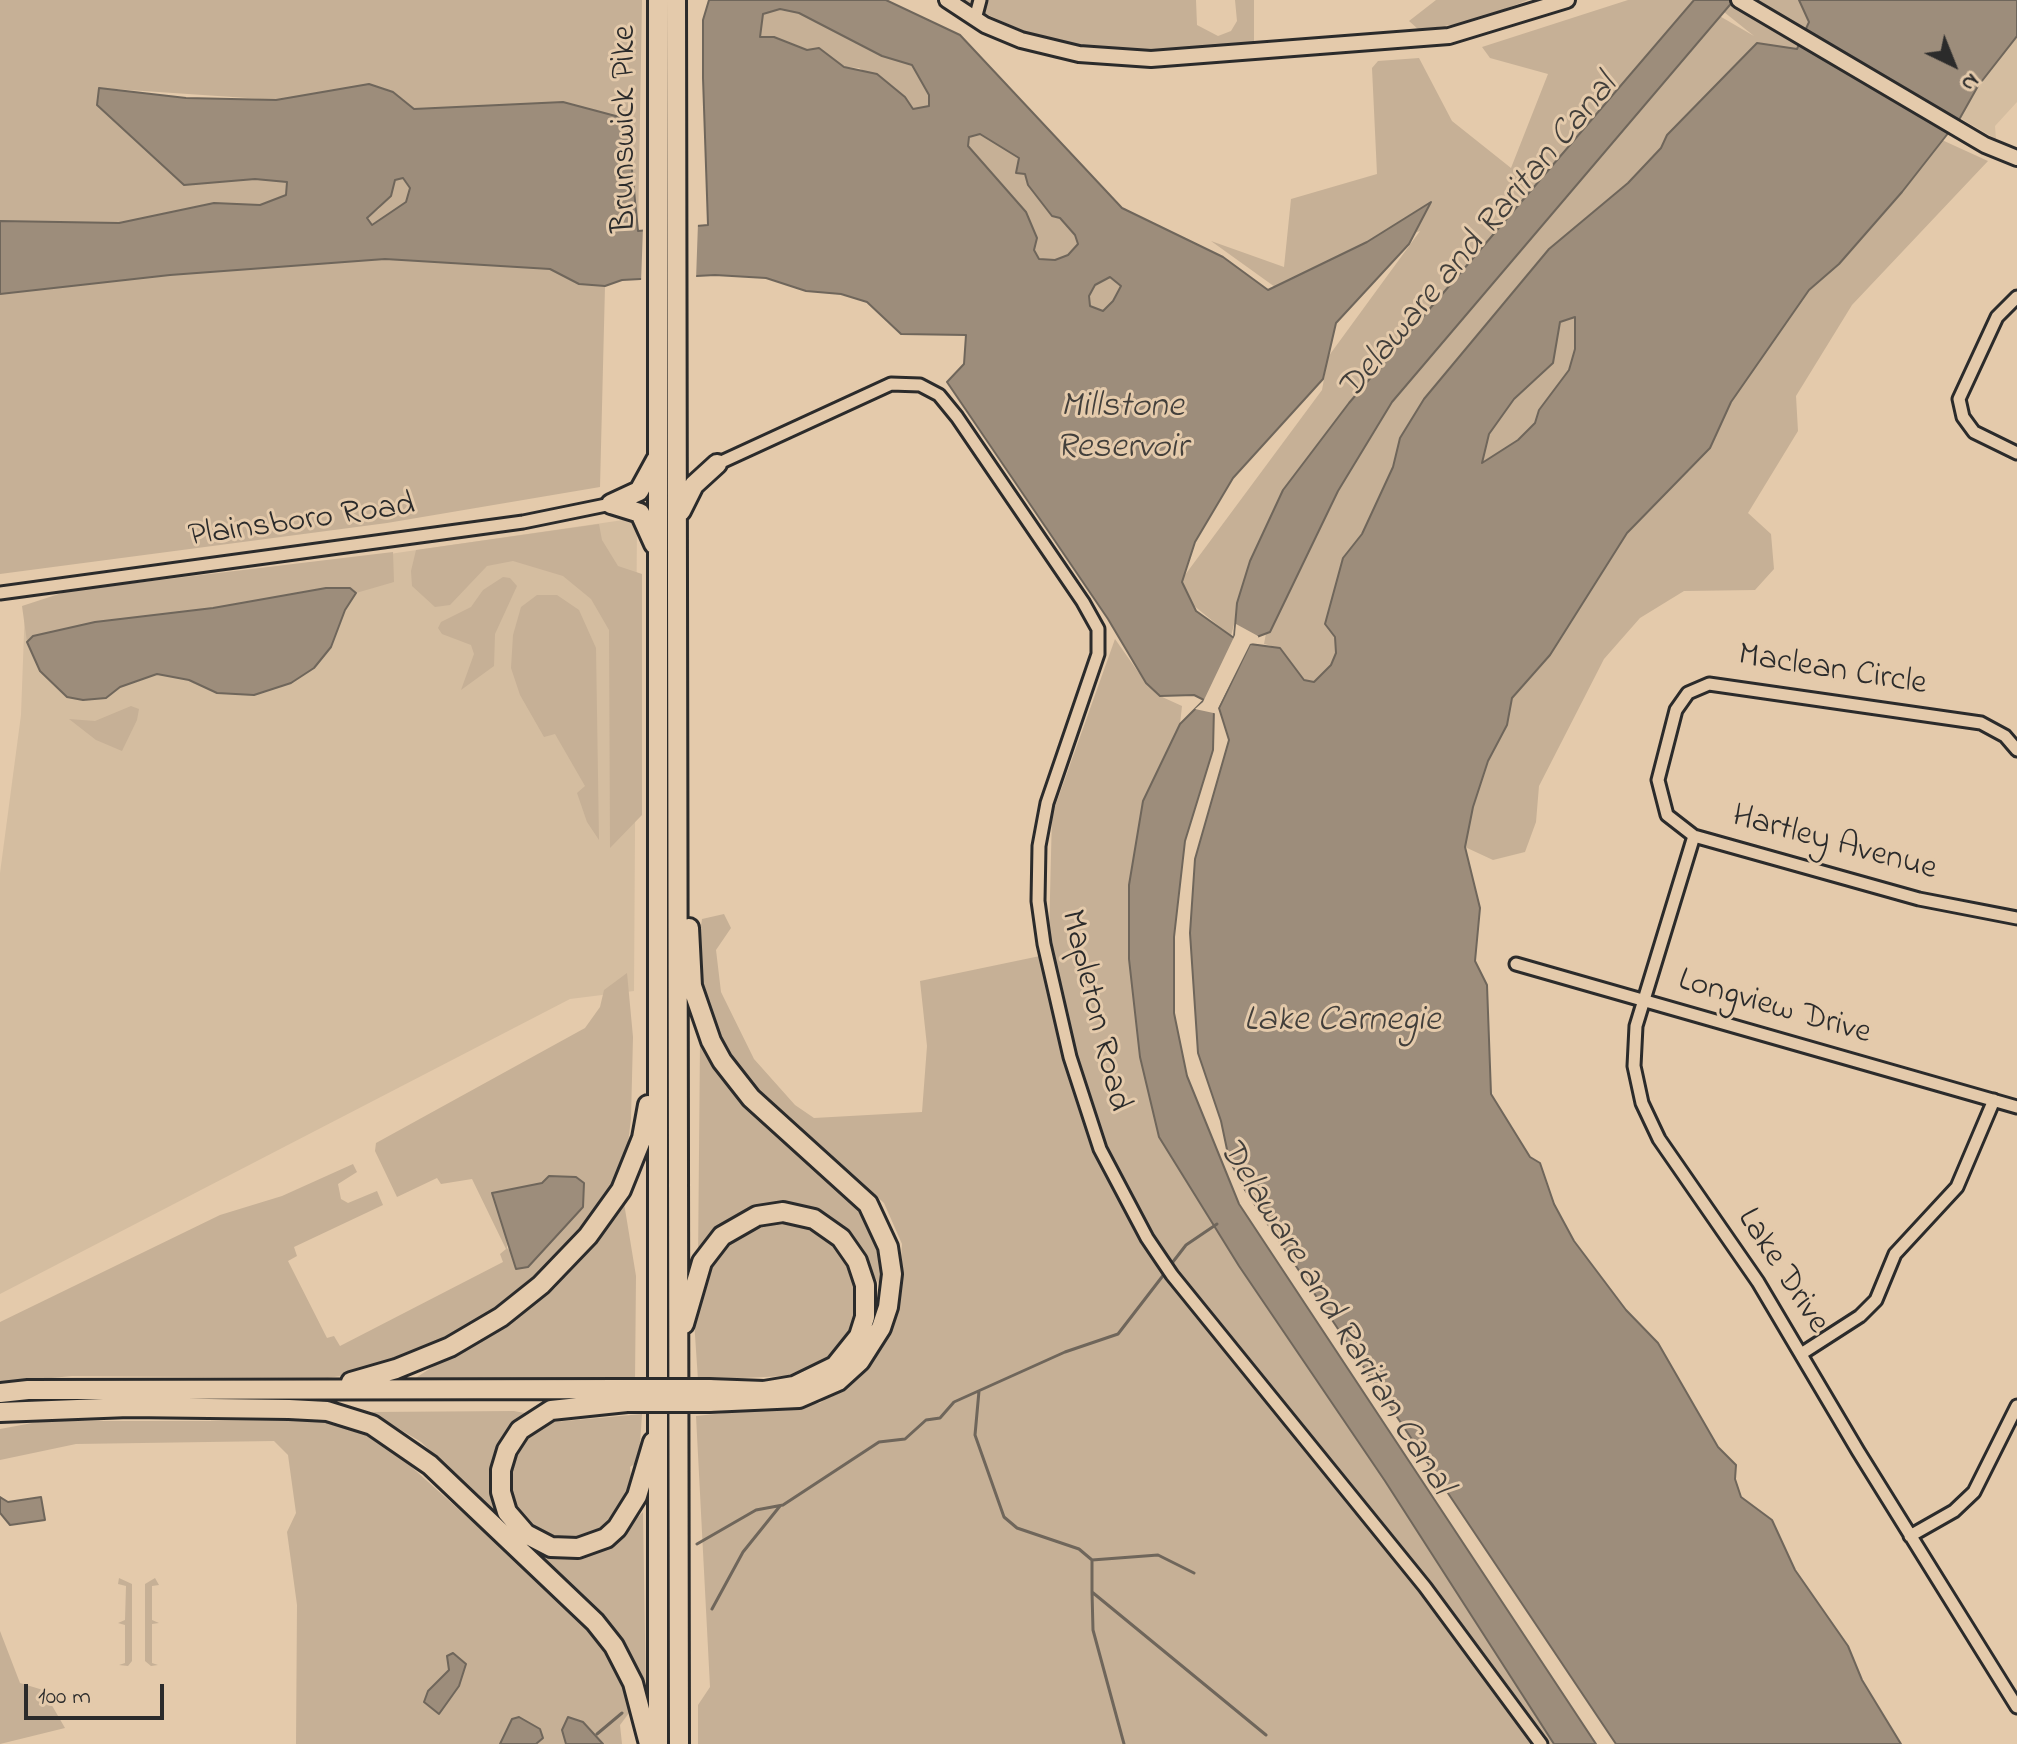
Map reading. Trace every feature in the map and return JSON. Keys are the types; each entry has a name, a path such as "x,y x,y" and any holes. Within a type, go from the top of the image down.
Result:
{"highway":[{"name":"Brunswick Pike","path":"658,0 668,223"},
{"name":"Brunswick Pike","path":"668,284 676,0"},
{"path":"658,1744 658,325 668,284"},
{"path":"668,284 678,517 679,1744"},
{"path":"676,437 692,462 717,464"},
{"path":"611,504 639,491 658,457"},
{"path":"678,517 694,485 717,464"},
{"path":"611,504 636,510 644,519 659,561"},
{"path":"0,1393 326,1389 799,1398 838,1381 860,1361 881,1328 892,1287 891,1260 883,1231 868,1204 751,1098 722,1061 705,1028 692,986 689,922 680,908"},
{"path":"326,1389 396,1369 458,1343 521,1302 568,1260 621,1190 642,1138 650,1082 656,1068"},
{"path":"679,1346 702,1262 722,1236 744,1221 771,1213 797,1214 828,1227 850,1249 865,1285 865,1317 859,1336 835,1366 794,1386 709,1395"},
{"path":"626,1395 562,1408 538,1417 520,1430 507,1450 500,1476 504,1503 520,1529 536,1542 578,1548 606,1538 617,1528 637,1496 659,1424"},
{"path":"129,1407 175,1401 606,1401"},
{"path":"0,1412 129,1407 327,1411 372,1425 430,1465 595,1622 614,1646 633,1683 649,1744"}],"street":[{"path":"947,0 975,19 1021,40 1062,51 1151,59 1449,36 1501,23 1567,0"},
{"path":"975,19 980,0"},
{"path":"1739,0 1972,138 2017,158"},
{"path":"2017,297 1997,317 1959,399 1963,417 1974,432 2017,453"},
{"name":"Mapleton Road","path":"717,464 891,384 920,385 939,395 957,417 1092,616 1099,642 1097,662 1053,782 1043,823 1038,875 1040,926 1070,1057 1089,1120 1115,1178 1172,1275 1425,1587 1541,1744"},
{"name":"Plainsboro Road","path":"0,593 523,522 611,504"},
{"name":"Maclean Circle","path":"1659,793 1658,780 1676,710 1688,693 1709,684 1981,723 2005,736 2017,750"},
{"name":"Hartley Avenue","path":"1659,793 1667,815 1694,836 1919,899 2017,918"},
{"name":"Lake Drive","path":"1694,836 1636,1026 1634,1066 1649,1121 1758,1282 2017,1707"},
{"name":"Longview Drive","path":"1516,964 2017,1107"},
{"path":"1801,1354 1860,1316 1876,1300 1895,1254 1957,1187 1994,1100"},
{"path":"1910,1536 1954,1511 1974,1492 2017,1406"}],"shaded area":[{"path":"0,0 642,0 638,231 563,102 414,109 393,92 369,84 277,100 99,88 184,185 255,179 288,182 286,195 260,205 214,203 119,223 0,221"},
{"path":"956,0 1196,0 1197,25 1218,36 1231,31 1237,21 1235,0 1254,0 1254,46 1124,51 1061,43 1023,31"},
{"path":"1436,0 1528,0 1475,21 1419,30 1409,21"},
{"path":"1628,0 1692,0 1754,36 1724,12 1734,0 1799,0 1809,22 1797,49 1757,43 1667,135 1661,148 1628,183 1549,249 1424,399 1400,438 1393,467 1362,534 1343,558 1325,624 1335,637 1336,653 1331,665 1314,682 1304,680 1280,648 1264,644 1267,628 1237,613 1231,636 1182,596 1182,579 1322,390 1328,357 1420,231 1275,287 1211,241 1284,267 1291,199 1377,174 1372,68 1378,61 1419,58 1452,121 1511,168 1548,74 1490,58 1482,47"},
{"path":"780,9 798,12 882,56 912,65 929,95 929,106 913,110 905,97 859,68 844,67 791,43 760,37 763,14"},
{"path":"2017,36 2017,102 1995,126 1996,139 1960,118 1978,86"},
{"path":"980,134 1019,158 1028,185 1052,216 1060,218 1075,235 1078,244 1068,255 1055,261 1040,259 1034,250 1026,212 968,146 969,136"},
{"path":"1942,140 1988,161 1852,305 1796,396 1798,431 1748,513 1771,534 1774,569 1755,590 1684,591 1640,618 1604,659 1539,786 1536,822 1525,852 1493,860 1465,847 1473,807 1488,761 1507,725 1512,698 1550,655 1627,533 1710,448 1731,402 1809,290 1869,229"},
{"path":"403,177 410,188 406,202 372,225 367,217 379,209 395,180"},
{"path":"385,259 550,269 579,284 605,286 600,487 387,523 0,574 0,294 170,275"},
{"path":"1111,276 1121,286 1113,301 1103,311 1090,306 1089,296 1095,285"},
{"path":"1575,317 1575,349 1569,370 1539,410 1535,423 1518,440 1482,464 1489,434 1514,399 1553,363 1560,322"},
{"path":"637,518 634,991 570,999 0,1294 0,873 21,715 25,607"},
{"path":"599,524 602,540 618,566 642,574 642,815 610,848 609,630 591,599 563,576 513,561 487,566 450,605 435,607 412,586 411,571 416,550"},
{"path":"393,552 394,582 356,593 350,588 326,588 213,608 95,622 33,636 27,642 22,606 68,591"},
{"path":"503,577 510,578 517,586 495,634 494,666 461,690 474,654 471,645 442,634 438,628 441,622 471,607 483,590"},
{"path":"537,595 557,595 579,610 596,648 599,840 587,822 577,793 585,786 555,734 544,737 520,695 511,668 513,635 521,607"},
{"path":"1115,639 1146,683 1160,696 1182,706 1180,724 1129,885 1129,959 1140,1057 1239,1266 1385,1481 1554,1744 698,1744 698,1705 710,1687 696,1416 820,1403 871,1364 898,1311 902,1244 884,1203 750,1081 722,1042 705,999 697,953 702,919 724,914 731,928 716,950 721,992 754,1059 795,1105 814,1118 922,1112 927,1046 920,981 1040,956 1049,936 1052,815"},
{"path":"131,706 139,709 137,720 122,751 96,740 69,719 95,721"},
{"path":"627,973 633,1037 631,1119 627,1151 618,1181 599,1213 526,1289 471,1328 379,1370 328,1378 72,1376 0,1383 0,1322 220,1215 282,1196 353,1164 357,1172 338,1184 341,1199 348,1203 377,1191 383,1205 294,1247 297,1256 288,1261 327,1338 334,1336 340,1346 503,1262 500,1254 506,1249 472,1179 441,1184 437,1178 397,1197 375,1151 376,1143 585,1028 600,1007 604,990","holes":["542,1183 582,1207 527,1267 507,1248 506,1230 493,1193"]},
{"path":"700,1044 733,1092 857,1205 880,1243 881,1287 845,1230 808,1207 762,1207 728,1221 698,1263"},
{"path":"624,1203 636,1276 635,1381 451,1386 414,1379 555,1288"},
{"path":"777,1215 829,1235 854,1265 859,1308 846,1345 809,1375 698,1380 694,1320 705,1271 731,1240"},
{"path":"514,1411 530,1414 503,1440 506,1524 421,1442 371,1412"},
{"path":"642,1414 639,1461 630,1467 632,1494 617,1519 589,1540 558,1540 523,1525 506,1486 509,1464 521,1439 543,1423"},
{"path":"43,1421 321,1421 342,1423 377,1436 572,1611 603,1647 632,1709 620,1725 622,1744 296,1744 297,1605 287,1532 296,1513 288,1455 274,1441 76,1444 0,1460 0,1429"},
{"path":"643,1512 646,1699 521,1541 578,1558 613,1542"},
{"path":"119,1578 132,1584 132,1661 128,1666 119,1665 125,1663 125,1625 118,1623 125,1620 126,1586 118,1584"},
{"path":"155,1578 159,1585 152,1586 152,1620 159,1623 152,1624 152,1663 158,1665 151,1666 145,1661 145,1584"},
{"path":"0,1631 20,1683 43,1690 65,1728 0,1744"}],"water":[{"name":"Millstone Reservoir","path":"709,0 886,0 960,35 1122,208 1223,257 1268,290 1367,242 1431,202 1409,244 1336,323 1323,379 1233,478 1195,542 1182,582 1196,611 1234,638 1237,603 1250,561 1283,490 1349,403 1694,0 1734,0 1392,402 1338,491 1270,632 1246,641 1214,708 1213,750 1185,841 1174,937 1174,1013 1187,1076 1239,1204 1596,1744 1554,1744 1385,1481 1239,1266 1159,1137 1140,1057 1129,959 1129,885 1143,801 1180,724 1204,700 1194,695 1160,696 1146,683 1108,619 947,382 964,364 966,335 901,334 867,302 841,294 806,291 766,278 715,275 622,280 605,286 579,284 550,269 385,259 170,275 0,294 0,221 119,223 214,203 260,205 286,195 287,182 255,179 184,185 97,105 99,88 186,98 276,100 369,84 393,92 414,109 563,102 627,119 638,231 708,225 703,20","holes":["780,9 799,13 882,56 912,65 929,95 929,106 913,109 905,97 877,74 844,67 819,48 807,50 774,37 760,37 763,14","980,134 1019,158 1016,173 1025,174 1028,185 1052,216 1060,218 1075,235 1078,244 1068,255 1055,260 1039,259 1034,250 1037,238 1026,212 968,146 969,137","403,178 410,188 406,202 372,225 367,218 391,196 395,180","1110,277 1121,286 1103,311 1090,306 1089,296 1095,285"]},
{"name":"Lake Carnegie","path":"1799,0 2017,0 2017,36 1978,86 1960,118 1902,192 1839,264 1809,290 1731,402 1710,448 1627,533 1550,655 1512,698 1507,725 1488,761 1473,807 1465,847 1480,908 1475,961 1487,985 1491,1094 1530,1157 1540,1163 1554,1204 1574,1241 1626,1310 1658,1343 1718,1447 1736,1465 1735,1479 1741,1497 1772,1520 1795,1570 1848,1646 1862,1680 1901,1744 1616,1744 1245,1190 1229,1159 1221,1121 1198,1053 1190,933 1195,859 1229,740 1219,708 1250,644 1280,648 1304,680 1314,682 1331,665 1336,653 1335,637 1325,624 1343,558 1362,534 1393,467 1400,438 1424,399 1549,249 1628,183 1661,148 1667,135 1757,43 1797,49 1809,22","holes":["1575,317 1575,349 1569,370 1539,410 1535,423 1518,440 1482,463 1489,434 1514,399 1553,363 1560,322"]},
{"path":"326,588 350,588 356,593 345,610 331,647 314,668 291,683 254,695 217,693 189,680 157,674 120,687 106,698 83,700 67,697 40,671 27,642 33,636 95,622 213,608"},
{"path":"549,1176 576,1177 584,1183 583,1207 528,1267 516,1269 492,1193 542,1183"},
{"path":"0,1497 8,1502 41,1497 45,1520 10,1525 0,1513"},
{"path":"453,1653 466,1664 459,1686 439,1714 424,1702 428,1691 449,1670 447,1656"},
{"path":"519,1717 540,1729 543,1738 536,1744 500,1744 512,1719"},
{"path":"568,1717 583,1722 603,1744 566,1744 562,1730"}],"pier":[{"path":"698,223 696,280 641,283 643,227"},
{"path":"1236,624 1258,636 1259,641 1250,644 1218,708 1218,714 1195,709 1203,702 1235,635"}],"waterway":[{"path":"1169,1267 1186,1245 1217,1224"},
{"path":"697,1544 756,1510 783,1505 879,1442 905,1439 926,1420 940,1418 954,1402 1065,1352 1118,1334 1165,1273"},
{"path":"979,1391 975,1435 1004,1517 1017,1528 1079,1549 1092,1560 1092,1592 1266,1735"},
{"path":"712,1609 743,1552 780,1506"},
{"path":"1092,1560 1158,1555 1194,1573"},
{"path":"1092,1592 1093,1630 1124,1744"},
{"path":"597,1734 622,1713"}],"water label":[{"name":"Delaware and Raritan Canal","path":"1480,239"},
{"name":"Delaware and Raritan Canal","path":"1333,1318"}]}
